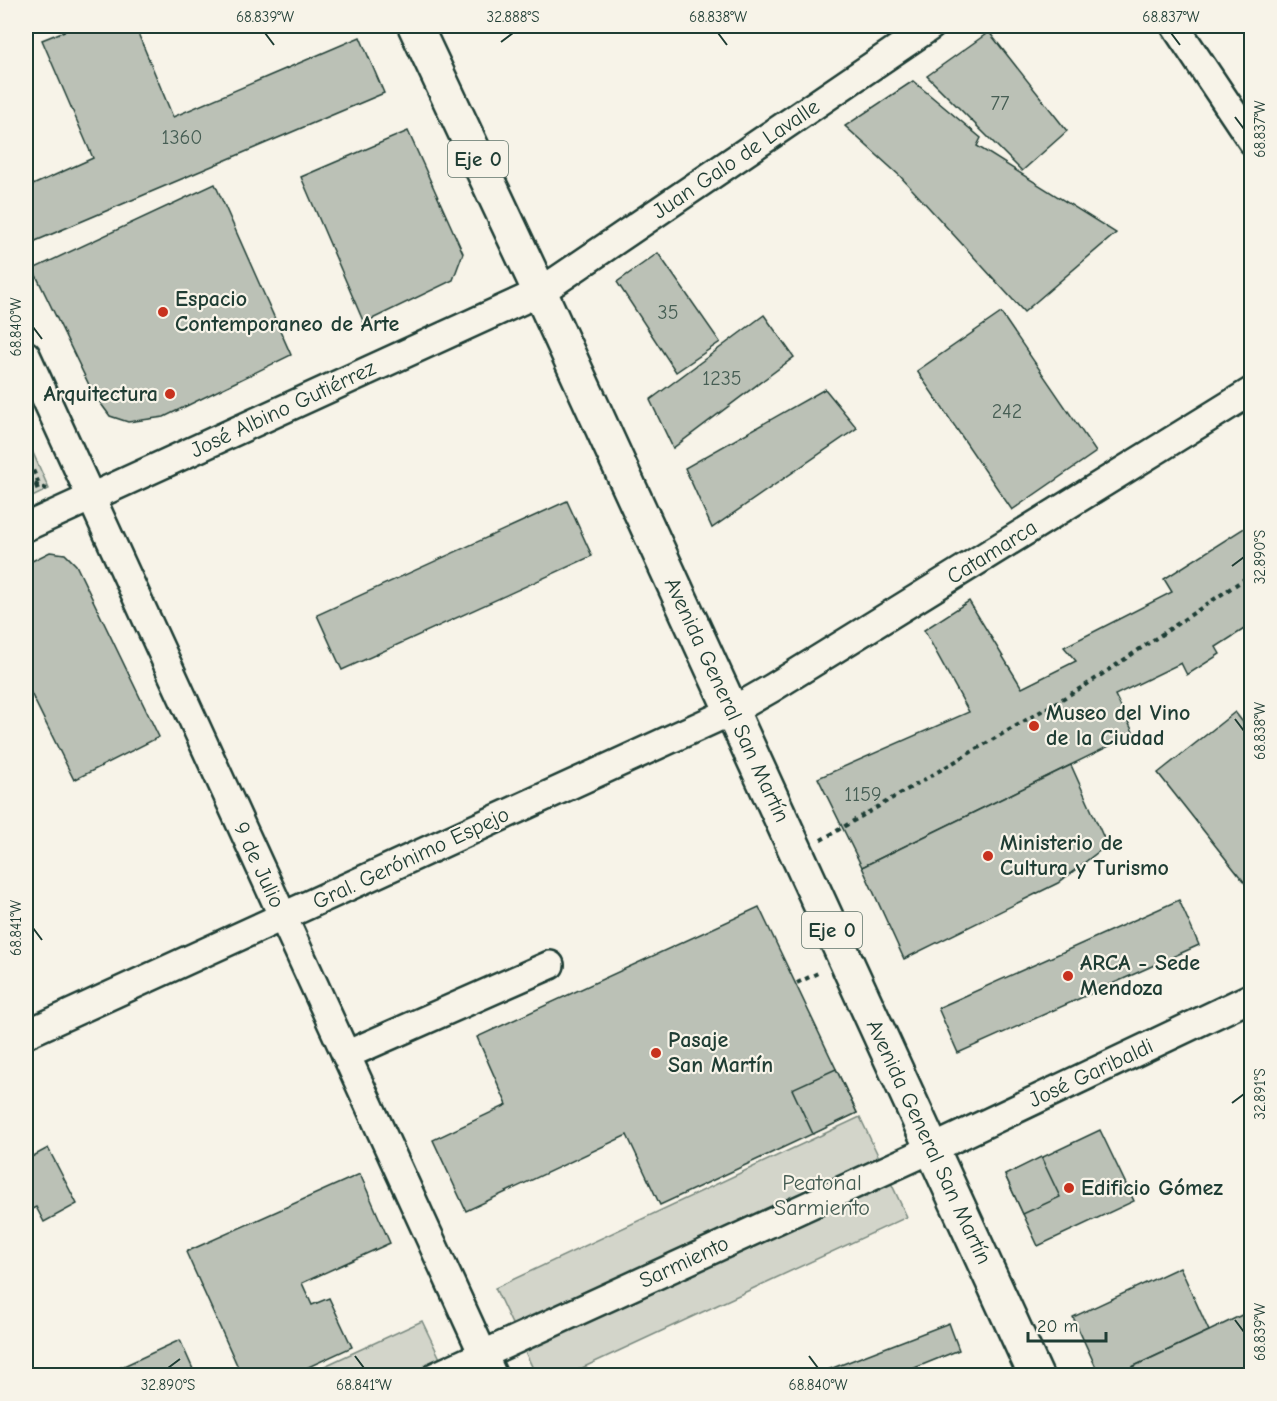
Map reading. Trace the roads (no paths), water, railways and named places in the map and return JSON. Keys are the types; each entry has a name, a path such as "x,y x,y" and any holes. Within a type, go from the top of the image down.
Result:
{"main road":[{"name":"Avenida General San Martín","path":"415,26 540,292 1036,1376"}],"street":[{"name":"Juan Galo de Lavalle","path":"540,292 931,26"},
{"path":"1175,26 1251,141"},
{"name":"José Albino Gutiérrez","path":"26,527 540,292"},
{"name":"9 de Julio","path":"26,355 488,1365"},
{"name":"Catamarca","path":"732,711 1251,391"},
{"name":"Gral. Gerónimo Espejo","path":"26,1034 732,711"},
{"path":"346,1056 550,965"},
{"name":"José Garibaldi","path":"932,1149 1251,997"},
{"name":"Sarmiento","path":"436,1376 488,1365 932,1149"}],"place":[{"name":"Espacio Contemporaneo de Arte","path":"163,312"},
{"name":"Arquitectura","path":"170,394"},
{"name":"Museo del Vino de la Ciudad","path":"1034,726"},
{"name":"Ministerio de Cultura y Turismo","path":"988,856"},
{"name":"ARCA - Sede Mendoza","path":"1068,976"},
{"name":"Pasaje San Martín","path":"656,1053"},
{"name":"Edificio Gómez","path":"1069,1188"}],"park label":[{"name":"Peatonal Sarmiento","path":"822,1196"}]}
